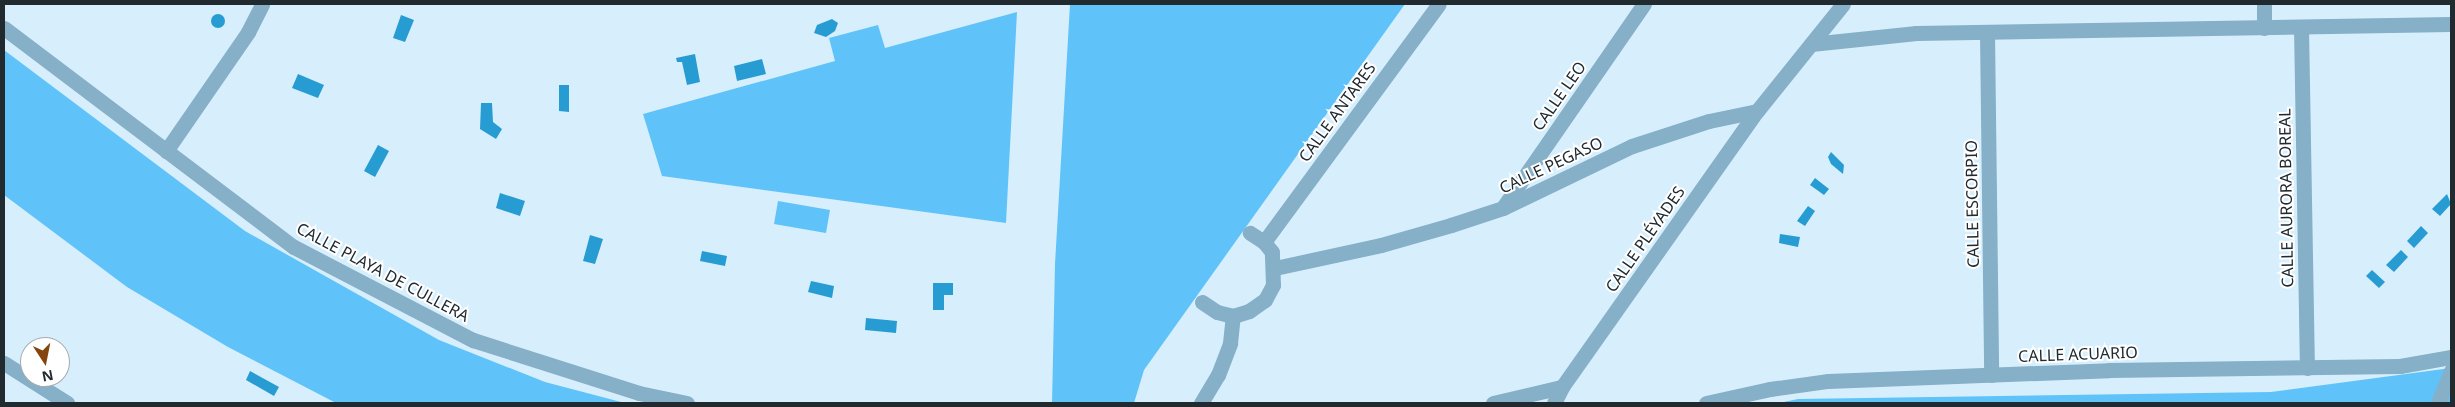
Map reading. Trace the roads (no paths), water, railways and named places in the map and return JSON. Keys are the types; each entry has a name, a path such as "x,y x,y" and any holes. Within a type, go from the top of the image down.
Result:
{"street":[{"path":"166,151 248,32 262,4"},
{"name":"CALLE ANTARES","path":"1264,242 1439,4"},
{"name":"CALLE LEO","path":"1503,208 1644,4"},
{"path":"1757,111 1843,4"},
{"path":"2264,4 2264,28"},
{"path":"1811,44 1916,33 2451,24"},
{"name":"CALLE AURORA BOREAL","path":"2301,27 2306,368"},
{"name":"CALLE PLAYA DE CULLERA","path":"4,28 294,247 473,340 639,393 688,403"},
{"name":"CALLE ESCORPIO","path":"1987,32 1991,375"},
{"name":"CALLE PEGASO","path":"1275,268 1381,245 1503,208 1632,146 1709,120 1757,111"},
{"name":"CALLE PLÉYADES","path":"1562,387 1757,111"},
{"path":"1202,302 1217,312 1232,316 1249,311 1265,300 1273,285 1275,268 1272,252 1264,242 1250,233"},
{"path":"1201,403 1221,367 1230,343 1232,316"},
{"name":"CALLE ACUARIO","path":"1706,403 1770,389 1828,381 1991,375 2400,366 2451,357"},
{"path":"4,363 66,403"},
{"path":"2438,403 2451,370"},
{"path":"1493,403 1562,387"},
{"path":"1554,403 1562,387"}]}
